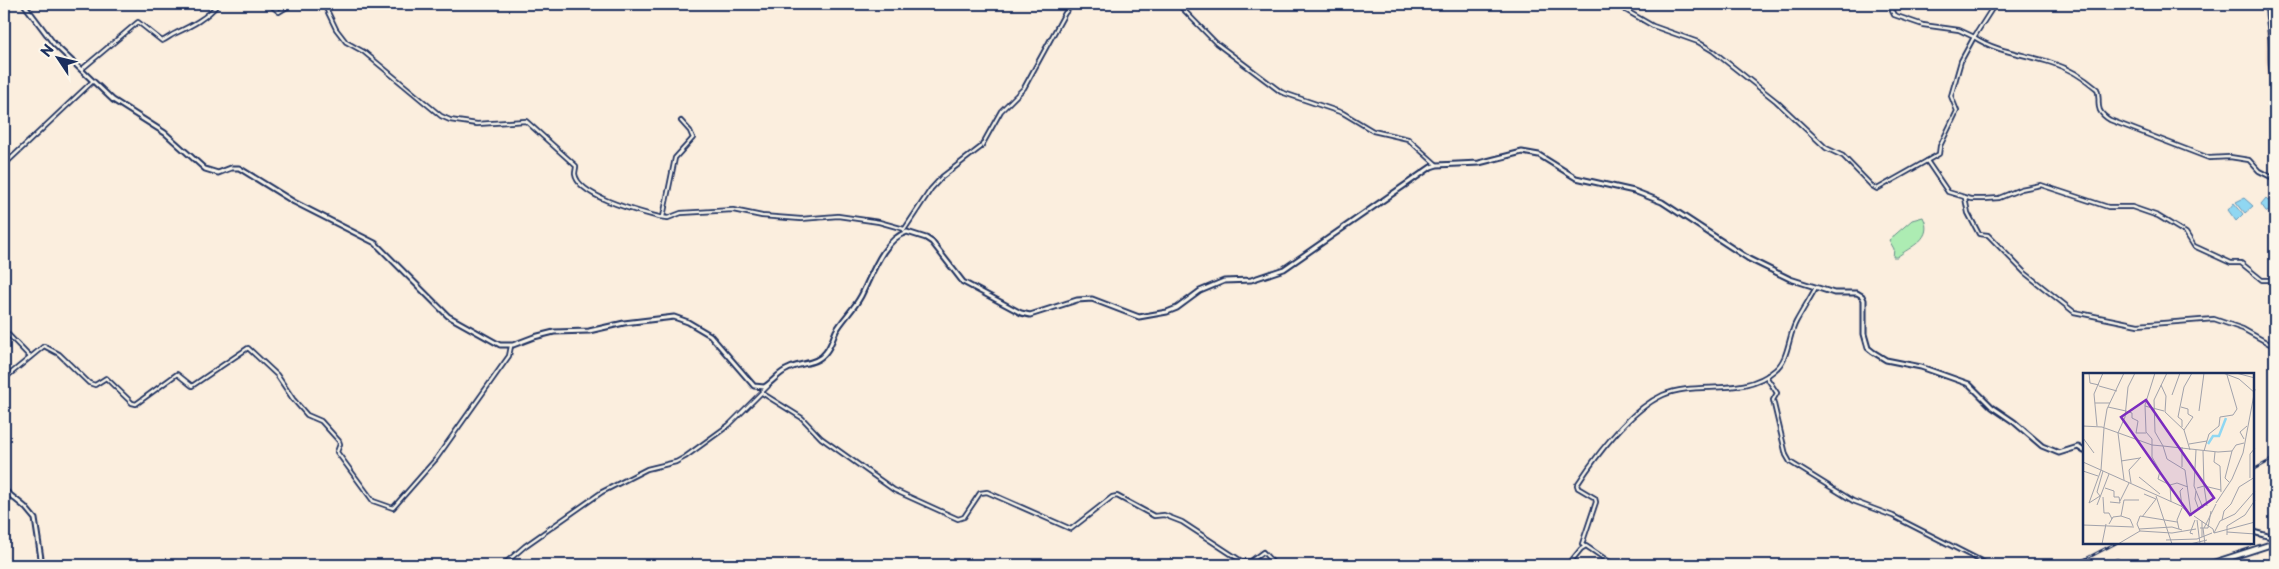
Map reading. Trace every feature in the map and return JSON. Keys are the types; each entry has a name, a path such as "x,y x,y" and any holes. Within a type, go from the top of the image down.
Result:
{"main road":[{"path":"2208,565 2275,543"}],"street":[{"path":"24,4 54,44 116,103 165,133 208,171 218,174 231,168 239,168 294,202 375,243 448,316 483,337 500,345 511,346 546,334 589,331 626,322 674,317 688,322 710,335 754,386 764,388 769,385"},
{"path":"82,69 138,22 162,41 175,33 186,30 213,10 218,4"},
{"path":"269,4 279,12 292,4"},
{"path":"324,4 336,29 346,42 364,52 441,116 450,120 477,124 526,121 576,166 576,177 597,196 662,217 681,213 733,210 762,216 801,219 838,216 878,222 926,238 932,242 963,282 1021,313 1030,315 1067,303 1092,299 1132,315 1144,317 1177,308 1200,291 1224,281 1251,280 1284,269 1437,165 1479,163 1522,152 1539,155 1576,178 1634,192 1662,202 1749,259 1790,279 1815,289 1834,293 1857,293 1862,296 1865,341 1868,348 1886,360 1921,367 1969,384 1992,407 2014,422 2042,446 2059,453 2078,447 2083,450"},
{"path":"503,565 525,546 602,492 647,469 676,462 685,457 729,426 782,372 793,366 811,363 819,359 826,352 837,330 861,295 881,256 904,230 941,178 981,147 1001,111 1024,88 1065,13 1073,4"},
{"path":"1178,4 1216,43 1281,92 1342,113 1373,131 1408,139 1437,165"},
{"path":"1616,4 1653,26 1698,42 1713,51 1776,101 1826,148 1843,156 1877,189 1939,154 1940,146 1957,111 1951,94 1961,61 1995,4"},
{"path":"1894,4 1892,11 1894,15 1935,28 1959,30 1996,49 2052,62 2068,70 2096,89 2098,107 2101,114 2110,120 2209,158 2230,157 2249,160 2259,171 2275,178"},
{"path":"2267,4 2270,62 2275,82"},
{"path":"2270,33 2275,33"},
{"path":"4,165 93,81"},
{"path":"662,217 675,158 693,138 690,131 681,121"},
{"path":"1927,161 1945,190 1965,198 1999,198 2021,189 2041,185 2108,207 2132,207 2158,216 2186,233 2194,246 2231,263 2241,263 2262,280 2275,280"},
{"path":"1965,198 1968,213 1979,234 1983,236 1987,234 1991,237 2025,272 2071,311 2138,325 2214,319 2242,329 2275,346"},
{"path":"1568,565 1583,547 1582,544 1596,502 1595,498 1578,488 1577,485 1612,439 1633,416 1665,395 1711,387 1724,388 1744,385 1776,370 1782,360 1795,323 1815,289"},
{"path":"4,330 30,358"},
{"path":"4,379 44,346 49,347 89,383 95,385 106,378 132,403 136,404 177,374 192,386 248,348 277,375 293,399 307,415 321,421 339,441 338,452 373,501 393,508 430,466 460,427 509,356 511,346"},
{"path":"1768,375 1767,378 1777,393 1773,400 1786,455 1790,462 1853,501 1893,516 1989,565"},
{"path":"762,393 802,418 822,439 894,490 956,518 962,519 978,496 987,492 1071,529 1112,497 1117,496 1154,516 1164,515 1182,522 1243,562 1251,561 1263,552 1275,565"},
{"path":"4,490 25,507 35,519 42,565"},
{"path":"2254,532 2275,538"},
{"path":"1583,547 1614,565"},
{"path":"2108,565 2117,561 2118,565"}],"shaded area":[{"path":"2267,4 2275,4 2275,91 2267,76 2265,59"}],"green space":[{"path":"1923,217 1926,231 1923,236 1897,257 1893,257 1894,249 1889,240 1912,220"}],"water":[{"path":"2244,198 2253,206 2245,213 2236,202"},
{"path":"2266,198 2275,206 2271,213 2266,211 2261,204"},
{"path":"2234,203 2243,214 2236,221 2228,210"}],"railway":[{"path":"2254,469 2275,458"},
{"path":"2074,565 2114,544"}]}
